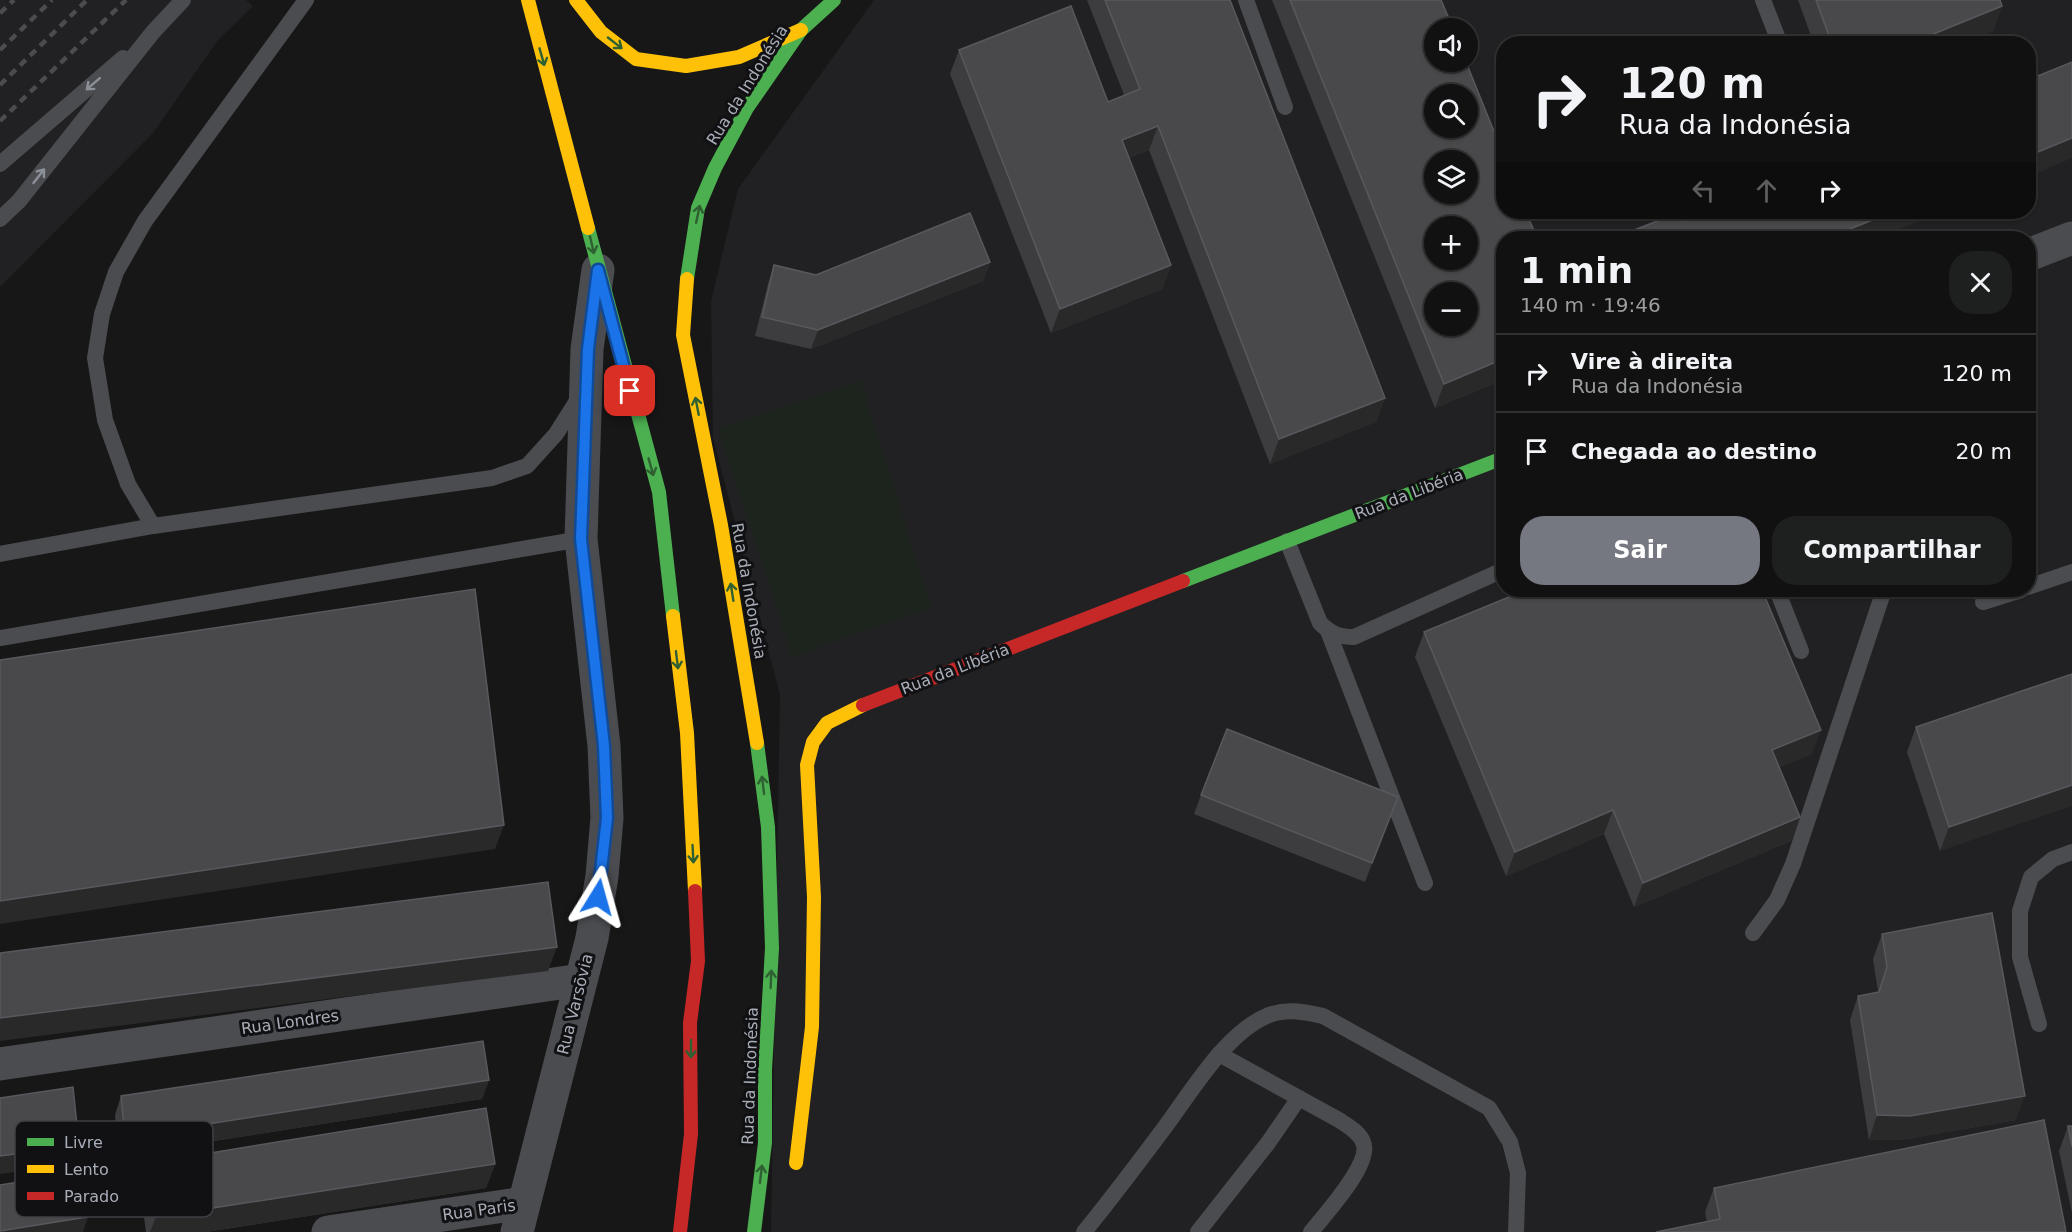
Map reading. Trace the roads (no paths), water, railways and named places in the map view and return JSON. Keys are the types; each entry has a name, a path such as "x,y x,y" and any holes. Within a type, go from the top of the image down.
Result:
{"main road":[{"path":"576,0 601,32 636,59 686,66 740,57 801,30"},
{"name":"Rua da Indonésia","path":"754,1232 765,1143 765,1070 771,989 768,827 756,732 721,525 682,335 687,276 698,208 715,168 747,108 801,30 834,0"},
{"path":"525,3 581,195 598,270 658,492 687,733 698,961 690,1023 691,1134 680,1232"},
{"name":"Rua da Libéria","path":"796,1163 812,1027 814,897 807,765 813,742 827,723 846,711 1496,461"}],"street":[{"path":"2036,252 2072,238"},
{"name":"Rua Varsōvia","path":"521,1218 581,980 602,876 607,818 604,746 581,539 588,349 598,270"},
{"name":"Rua Londres","path":"0,1064 581,980"},
{"name":"Rua Paris","path":"328,1232 521,1218"}],"lane":[{"path":"0,219 19,201 153,32 183,0"},
{"path":"153,526 128,484 105,420 95,358 102,314 116,272 145,221 306,0"},
{"path":"1246,0 1285,107"},
{"path":"1762,0 1777,36"},
{"path":"0,164 153,32"},
{"path":"0,554 153,526 500,475 527,466 556,434 586,385"},
{"path":"0,638 581,539"},
{"path":"1287,541 1320,623 1328,632 1425,883"},
{"path":"2036,584 2072,572"},
{"path":"1328,632 1341,637 1354,637 1496,573"},
{"path":"1780,597 1801,651"},
{"path":"1753,933 1777,900 1793,864 1882,597"},
{"path":"1983,602 1999,597"},
{"path":"2039,1024 2020,957 2020,911 2031,877 2053,859 2072,852"},
{"path":"1083,1232 1110,1201 1219,1054 1246,1030 1269,1015 1292,1010 1323,1016 1488,1108 1510,1142 1518,1173 1516,1232"},
{"path":"1219,1054 1339,1120 1356,1132 1364,1143 1364,1163 1311,1232"},
{"path":"1198,1232 1268,1143 1299,1098"}],"railway":[{"path":"0,13 14,0"},
{"path":"0,50 52,0"},
{"path":"0,85 87,0"},
{"path":"0,121 126,0"}]}
